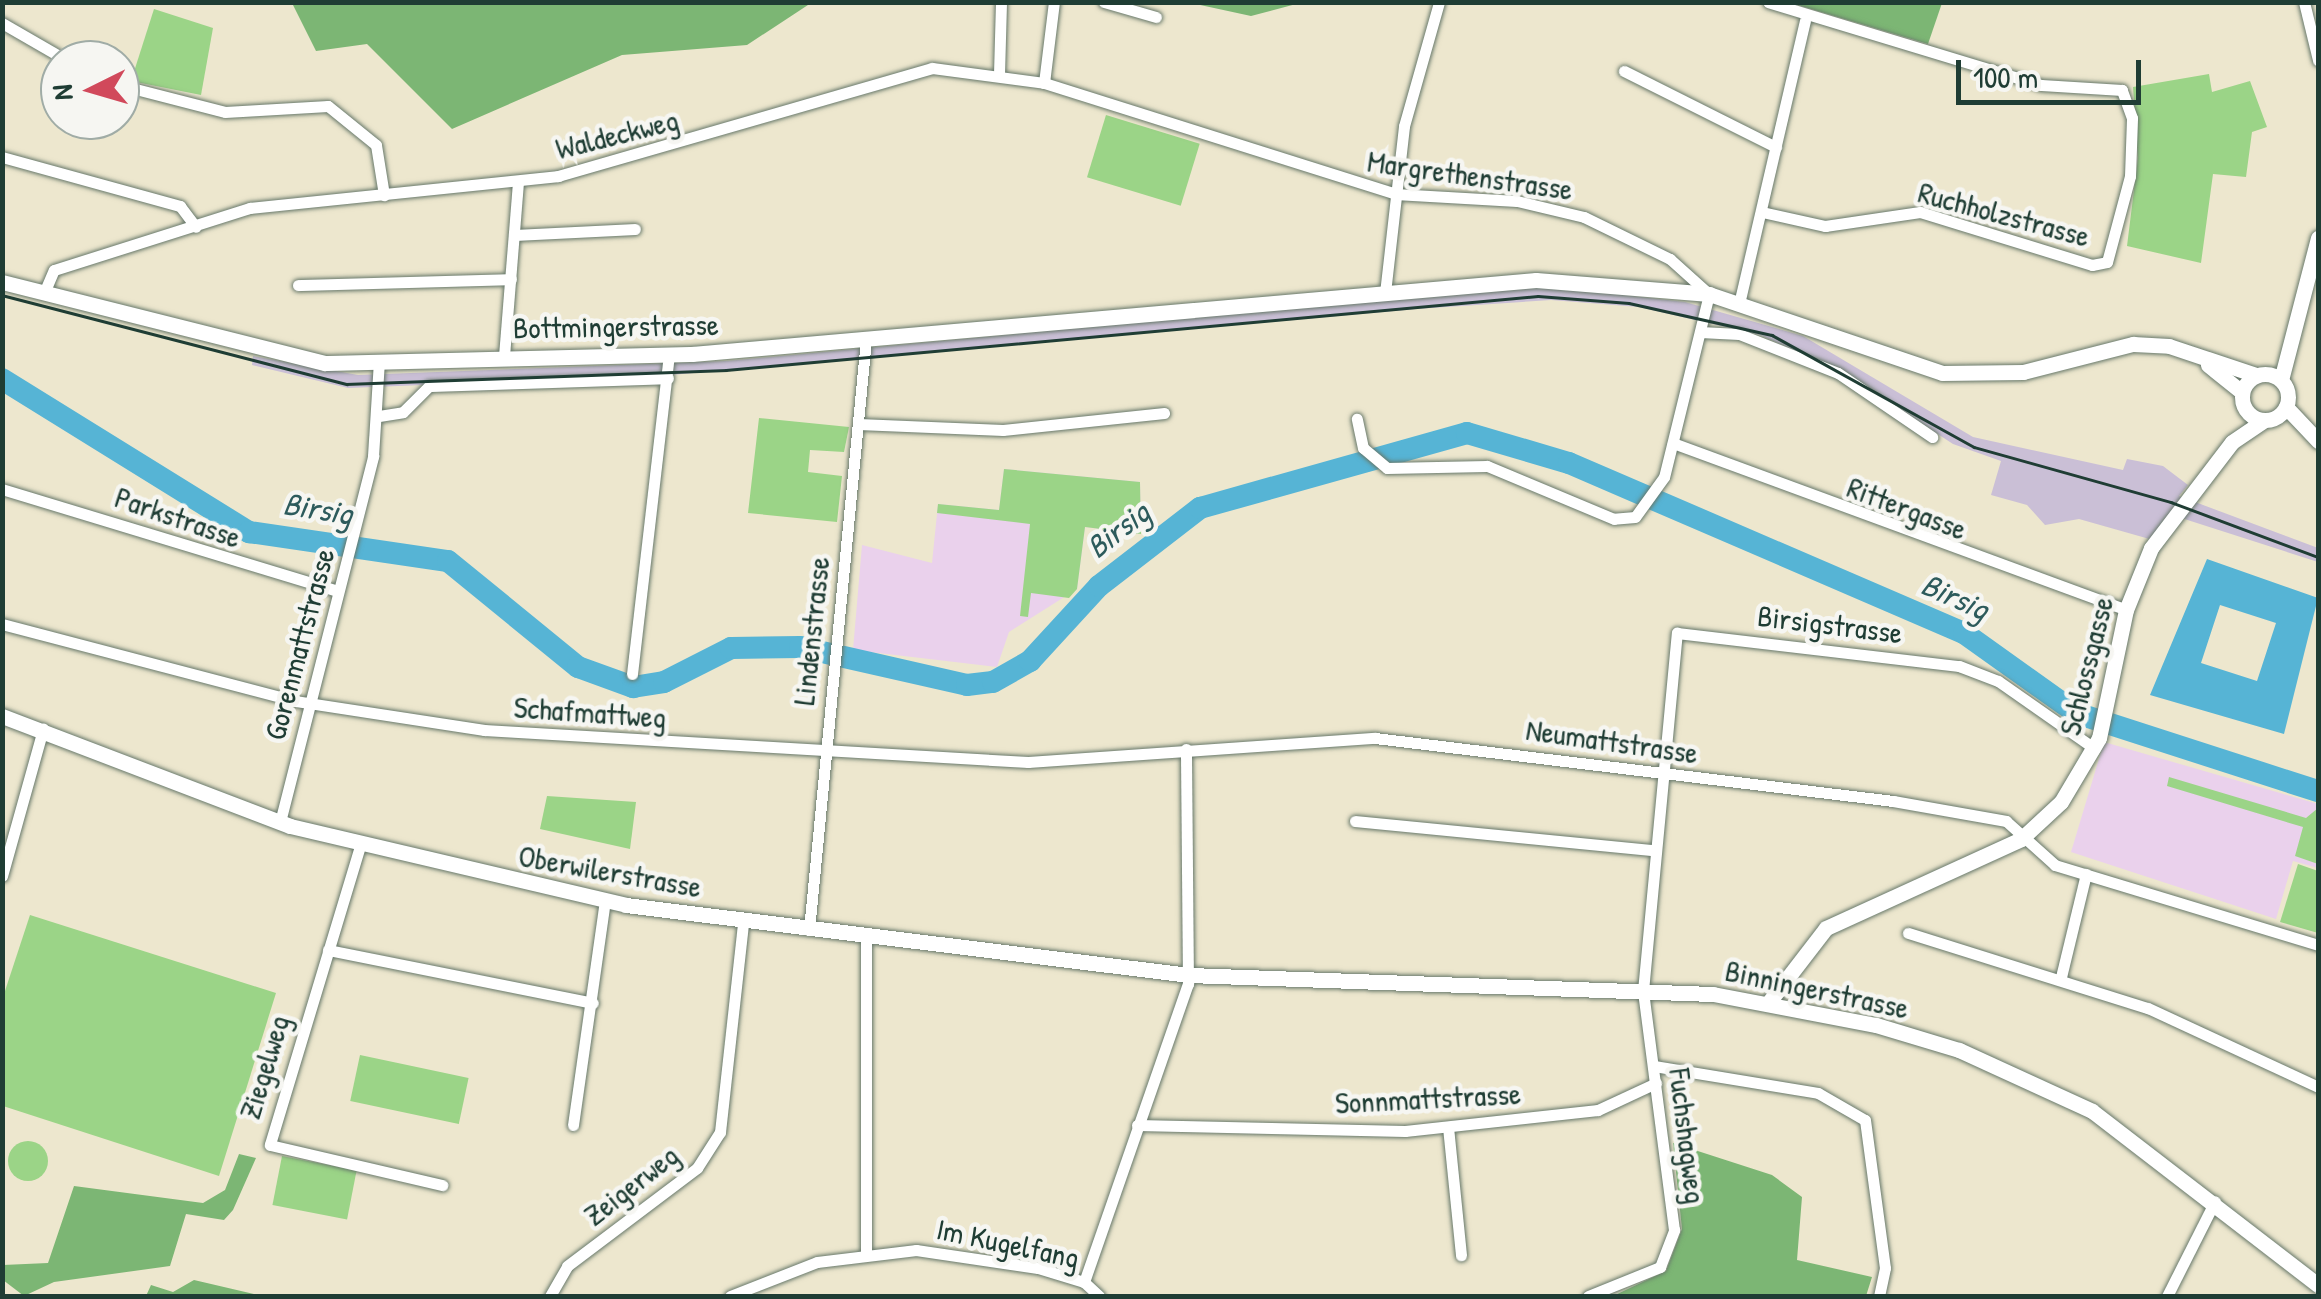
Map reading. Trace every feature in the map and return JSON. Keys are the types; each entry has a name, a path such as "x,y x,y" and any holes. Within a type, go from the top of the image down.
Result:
{"main road":[{"path":"2243,400 2267,376 2283,346 2318,238"},
{"name":"Bottmingerstrasse","path":"2,282 291,360 670,356 1536,280 1708,294 1869,354 1954,374 2023,372 2133,344 2188,351 2267,376"},
{"path":"2188,351 2243,400 2314,437"},
{"path":"2267,376 2275,415"},
{"name":"Schlossgasse","path":"2232,442 2243,400"},
{"name":"Schlossgasse","path":"1769,1002 1826,928 2021,839 2061,802 2098,742 2126,610 2163,528 2232,442 2275,415"},
{"name":"Oberwilerstrasse","path":"2,716 280,822 360,846 605,901 743,922 1230,979"},
{"name":"Binningerstrasse","path":"1230,979 1644,991 1769,1002 1909,1035 2036,1082 2155,1152 2318,1285"}],"street":[{"path":"999,74 1001,2"},
{"path":"1044,84 1054,2"},
{"path":"1104,2 1156,17"},
{"path":"1385,293 1396,194 1439,2"},
{"name":"Ruchholzstrasse","path":"1762,212 1824,226 1920,212 2092,265 2116,253 2132,136 2122,90 2041,85 1805,21 1768,2"},
{"path":"2304,2 2318,60"},
{"path":"1740,304 1805,21"},
{"path":"2,23 40,45"},
{"name":"Waldeckweg","path":"44,293 54,270 250,208 518,182 718,135 932,68 999,74 1044,84 1210,134"},
{"path":"1624,70 1776,147"},
{"path":"140,90 225,112 328,106 376,145 384,195"},
{"name":"Margrethenstrasse","path":"1210,134 1396,194 1543,207 1670,259 1708,294"},
{"path":"2,158 180,206 196,227"},
{"path":"504,356 518,182"},
{"path":"515,235 635,228"},
{"path":"298,286 512,279"},
{"path":"1357,419 1363,448 1378,463 1487,466 1614,519 1644,510 1656,491 1674,443 1708,294"},
{"path":"1700,332 1739,334 1811,360 1932,438"},
{"name":"Lindenstrasse","path":"809,930 831,661 866,338"},
{"path":"632,674 670,356"},
{"name":"Gorenmattstrasse","path":"280,822 356,528 378,416 380,361"},
{"name":"Bottmingerstrasse","path":"378,416 403,412 429,386 480,379 668,378"},
{"path":"858,424 1004,430 1164,413"},
{"name":"Rittergasse","path":"1674,443 2126,610"},
{"name":"Parkstrasse","path":"2,489 338,591"},
{"name":"Schafmattweg","path":"2,624 260,694 484,730 1048,762 1186,750"},
{"name":"Birsigstrasse","path":"1651,850 1673,642 1687,630 1959,666 1998,681 2098,742"},
{"path":"2,876 5,854 44,729"},
{"name":"Neumattstrasse","path":"1186,750 1375,738 1987,816 2086,874 2318,945"},
{"path":"1084,1282 1189,975 1186,750"},
{"path":"1354,821 1651,850"},
{"name":"Ziegelweg","path":"360,846 270,1144 442,1185"},
{"name":"Fuchshagweg","path":"1588,1296 1642,1279 1670,1246 1644,991 1651,850"},
{"path":"2061,977 2086,874"},
{"path":"573,1125 605,901"},
{"name":"Zeigerweg","path":"550,1296 568,1266 697,1168 720,1132 743,922"},
{"path":"866,934 866,1252"},
{"path":"1908,934 2061,977 2318,1087"},
{"path":"328,950 593,1003"},
{"path":"1654,1066 1818,1093 1865,1120 1885,1268 1879,1296"},
{"name":"Sonnmattstrasse","path":"1137,1125 1448,1126 1598,1110 1656,1083"},
{"path":"1448,1126 1460,1256"},
{"path":"2167,1296 2215,1200"},
{"name":"Im Kugelfang","path":"730,1296 866,1252 942,1251 1084,1282 1099,1296"}],"shaded area":[{"path":"1537,285 1685,302 1803,336 1973,437 2123,470 2127,459 2163,466 2188,485 2179,496 2318,548 2318,562 2172,515 2153,540 2079,519 2045,525 2027,505 1991,495 2001,461 1953,444 1843,372 1760,335 1639,307 1551,300 1416,309 671,375 348,388 252,365 253,356 358,375 726,361"},
{"path":"1004,469 1140,482 1141,534 1085,527 1077,589 1009,632 997,667 853,650 862,545 932,563 938,504 999,510"},
{"path":"2104,742 2318,804 2318,868 2293,861 2276,919 2071,852"}],"green space":[{"path":"292,3 811,3 747,45 622,55 452,129 367,44 316,51"},
{"path":"1191,3 1300,3 1251,16"},
{"path":"1791,3 1942,3 1928,44"},
{"path":"154,9 213,28 201,95 140,83 140,53"},
{"path":"2209,74 2212,92 2250,81 2267,127 2252,132 2246,177 2213,174 2201,263 2127,246 2138,158 2133,87"},
{"path":"1106,115 1200,144 1181,206 1087,177"},
{"path":"759,418 849,427 844,452 810,450 808,472 842,476 837,522 748,513"},
{"path":"1004,469 1140,482 1141,534 1085,527 1077,589 1069,598 1031,593 1028,617 1020,616 1030,524 937,513 938,504 999,510"},
{"path":"2169,777 2306,818 2318,808 2318,864 2295,856 2303,827 2167,786"},
{"path":"547,796 636,802 630,849 540,829"},
{"path":"2298,864 2318,871 2318,933 2280,922"},
{"path":"30,915 276,993 219,1176 3,1106 3,997"},
{"path":"360,1055 469,1078 459,1124 350,1101"},
{"path":"28,1141 42,1147 48,1161 42,1175 28,1181 14,1175 8,1161 14,1147"},
{"path":"1673,1143 1772,1175 1802,1197 1797,1260 1872,1277 1866,1296 1613,1296 1666,1271 1682,1229"},
{"path":"239,1154 256,1158 233,1210 224,1220 186,1214 170,1266 54,1282 24,1296 3,1280 3,1265 48,1263 74,1186 203,1203 225,1190"},
{"path":"282,1156 357,1171 347,1220 272,1205"},
{"path":"194,1280 263,1296 146,1296 151,1285 173,1292"}],"water":[{"path":"2207,559 2318,598 2284,734 2150,695","holes":["2220,605 2276,623 2257,681 2201,663"]}],"waterway":[{"name":"Birsig","path":"2,379 249,532 448,561 578,667 633,687 664,682 731,648 800,647 967,685 993,682 1030,661 1099,586 1200,508 1467,433 1569,463 1964,633 2076,713 2318,791"}],"tram line":[{"path":"2,295 347,384 726,370 1538,296 1629,303 1772,335 1974,447 2171,502 2318,557"}]}
